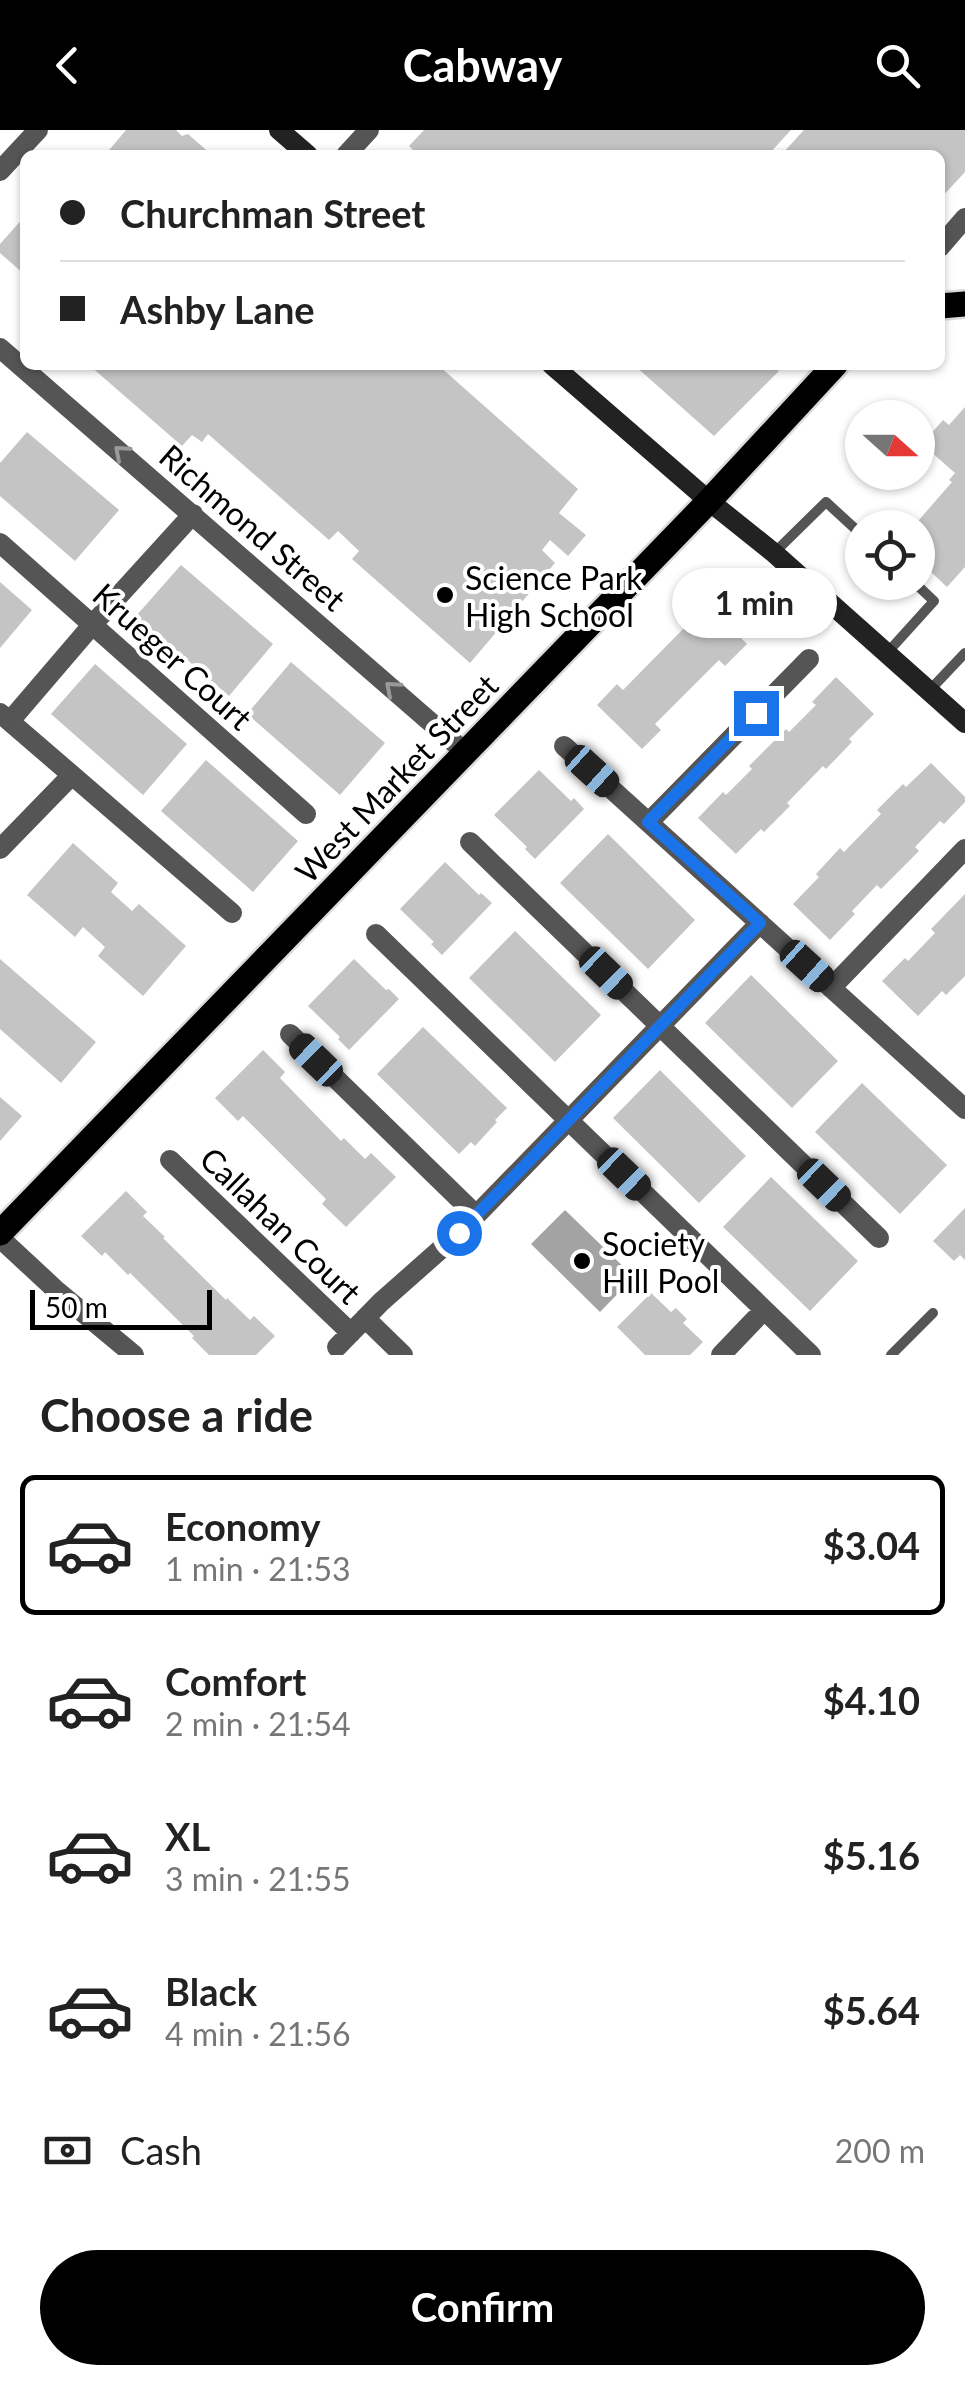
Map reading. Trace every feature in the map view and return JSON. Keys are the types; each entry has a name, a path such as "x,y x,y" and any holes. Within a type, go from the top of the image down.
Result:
{"main road":[{"path":"279,130 302,150"},
{"path":"558,370 774,553 965,723"},
{"name":"West Market Street","path":"0,1236 831,370"}],"street":[{"path":"0,171 38,130"},
{"path":"351,150 369,130"},
{"path":"945,241 965,218"},
{"name":"Richmond Street","path":"0,348 20,365"},
{"name":"Richmond Street","path":"26,370 466,753"},
{"path":"193,514 5,717 232,913"},
{"name":"Krueger Court","path":"0,542 306,814"},
{"path":"648,822 809,658"},
{"path":"564,746 965,1109"},
{"path":"0,849 71,776"},
{"path":"470,842 879,1238"},
{"path":"831,988 965,849"},
{"path":"351,1333 476,1216 760,923"},
{"path":"376,934 810,1355"},
{"path":"290,1034 476,1216"},
{"name":"Callahan Court","path":"170,1160 351,1333 403,1355"},
{"path":"0,1236 134,1355"},
{"path":"720,1355 764,1310"}],"lane":[{"path":"774,553 826,502 845,519"},
{"path":"887,653 933,600"},
{"path":"928,691 965,653"},
{"path":"891,1355 932,1313"}],"shaded area":[{"name":"Society Hill Pool","path":"565,1210 634,1277 600,1312 531,1244"}],"building":[{"path":"126,130 176,130 182,136 188,134 206,150 109,150"},
{"path":"424,130 791,130 773,150 413,150 409,146"},
{"path":"804,130 965,130 965,172 945,194 945,150 786,150"},
{"path":"20,222 20,271 0,253 0,244"},
{"name":"Science Park High School","path":"95,370 444,370 578,489 559,513 586,535 568,556 550,540 542,550 555,563 470,663 352,559 359,551 338,531 329,540 208,434 202,442 192,435 182,446"},
{"path":"640,370 778,370 714,436"},
{"path":"965,407 965,567 947,587 935,576 935,510 928,510 955,473 935,455 935,429 943,420 949,425"},
{"path":"27,432 119,510 75,561 0,496 0,463"},
{"path":"181,565 273,644 229,696 136,616"},
{"path":"0,582 32,610 0,648"},
{"path":"699,596 747,644 725,666 719,660 655,724 661,730 642,749 597,705 617,684 623,690 685,627 677,619"},
{"path":"291,662 385,743 340,795 247,714"},
{"path":"95,664 187,744 143,795 51,714"},
{"path":"836,677 874,714 826,769 823,766 787,803 790,806 736,854 698,818 752,769 749,766 786,729 789,732 816,705 812,702"},
{"path":"206,760 298,841 253,892 161,811"},
{"path":"931,763 965,797 965,802 944,824 940,821 915,847 919,851 881,889 877,885 830,940 793,904 840,848 844,852 881,814 877,810"},
{"path":"539,770 584,809 535,859 494,815"},
{"path":"608,834 695,920 648,969 560,883"},
{"path":"73,843 118,883 111,892 132,911 139,904 186,946 143,996 98,956 105,947 83,927 75,937 27,895"},
{"path":"445,862 492,903 442,955 400,909"},
{"path":"965,894 965,976 946,995 942,991 918,1016 882,981 935,933 931,929"},
{"path":"515,931 601,1015 555,1062 469,978"},
{"path":"0,959 96,1042 61,1083 0,1029"},
{"path":"354,959 399,999 349,1050 308,1006"},
{"path":"751,975 838,1061 792,1108 705,1023"},
{"path":"423,1027 507,1108 475,1146 471,1142 459,1154 377,1074"},
{"path":"263,1050 285,1072 280,1078 341,1141 344,1138 365,1159 371,1153 396,1177 346,1227 322,1204 326,1199 243,1116 238,1121 215,1098"},
{"path":"660,1070 746,1156 699,1203 613,1118"},
{"path":"862,1083 947,1165 900,1214 815,1132"},
{"path":"0,1097 22,1116 0,1141"},
{"path":"771,1177 858,1261 810,1311 723,1227"},
{"path":"126,1191 147,1212 143,1216 163,1238 226,1300 250,1320 254,1316 275,1336 256,1355 209,1355 130,1273 105,1252 102,1256 81,1236"},
{"path":"965,1208 965,1260 960,1255 954,1261 933,1241"},
{"path":"651,1293 671,1312 676,1308 687,1319 683,1323 703,1342 690,1355 645,1355 617,1327"}],"place":[{"name":"Science Park High School","path":"445,595"},
{"name":"Society Hill Pool","path":"582,1261"}],"route":[{"path":"459,1233 760,923 648,822 756,713"}]}
